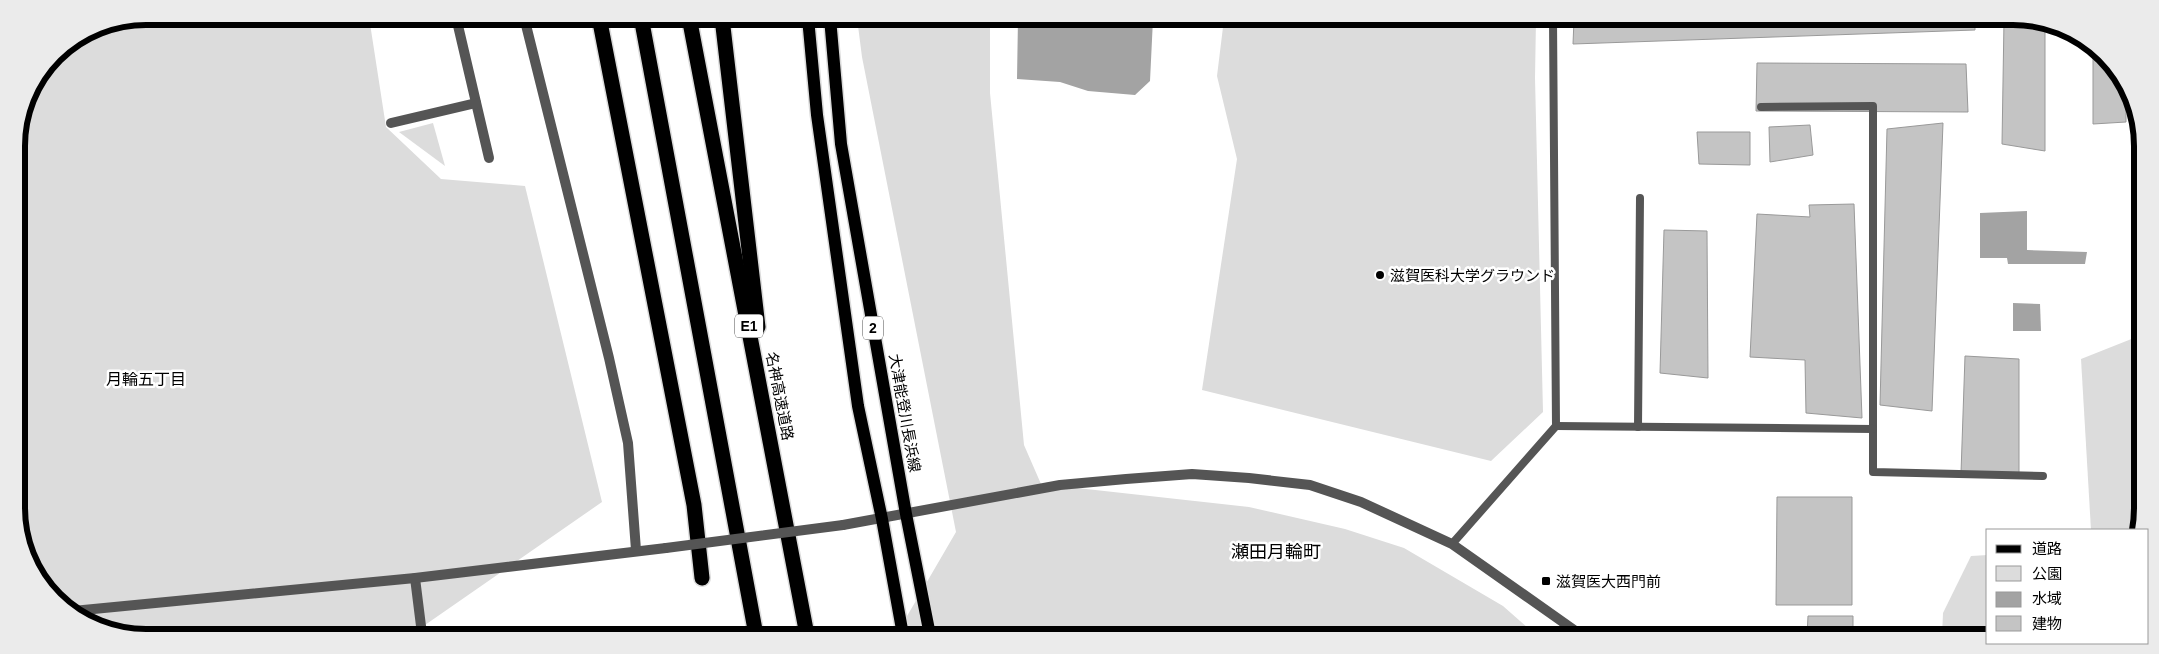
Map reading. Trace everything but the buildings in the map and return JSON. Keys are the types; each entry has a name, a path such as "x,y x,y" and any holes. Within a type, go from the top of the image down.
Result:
{"highway":[{"path":"601,25 694,505 702,578"},
{"path":"642,25 755,629"},
{"name":"名神高速道路","path":"690,25 806,629"},
{"path":"723,25 755,302 765,411"}],"main road":[{"name":"2","path":"809,25 817,115 858,406 882,519 902,629"},
{"name":"大津能登川長浜線","path":"831,25 841,144 906,514 929,629"}],"street":[{"path":"458,25 489,158"},
{"path":"526,25 607,348 628,442 636,550"},
{"path":"391,123 476,103"},
{"path":"81,610 415,578 636,550 666,548 882,519 1060,485 1192,474 1310,485 1362,502 1452,544 1574,629"},
{"path":"415,578 421,629"}],"lane":[{"path":"1452,544 1556,426 1553,25"},
{"path":"1761,107 1873,106 1873,472 2043,476"},
{"path":"1638,427 1640,198"},
{"path":"1556,426 1873,429"}],"green space":[{"path":"138,25 370,25 386,127 441,179 525,186 602,502 419,629 130,628 100,620 72,604 55,588 37,562 27,532 25,516 25,138 34,100 41,85 55,66 85,41 122,27"},
{"path":"858,25 990,25 990,93 1024,445 1041,484 1249,507 1345,529 1404,548 1503,606 1529,629 899,629 956,532 862,57"},
{"name":"滋賀医科大学グラウンド","path":"1223,25 1536,25 1535,78 1543,412 1491,461 1202,390 1237,159 1217,76"},
{"path":"433,123 445,166 399,132"},
{"path":"2134,338 2134,508 2132,529 2091,529 2081,359"},
{"path":"1986,555 1986,629 1942,629 1943,613 1971,556"}],"water":[{"path":"1018,25 1153,25 1150,81 1135,95 1088,91 1060,82 1017,79"},
{"path":"2027,211 2027,250 2087,252 2085,264 2008,264 2007,258 1980,258 1980,213"},
{"path":"2013,303 2040,304 2041,331 2013,331"}],"place":[{"name":"滋賀医科大学グラウンド","path":"1380,275"},
{"name":"滋賀医大西門前","path":"1546,581"}],"district":[{"name":"月輪五丁目","path":"146,379"},
{"name":"瀬田月輪町","path":"1276,552"}]}
